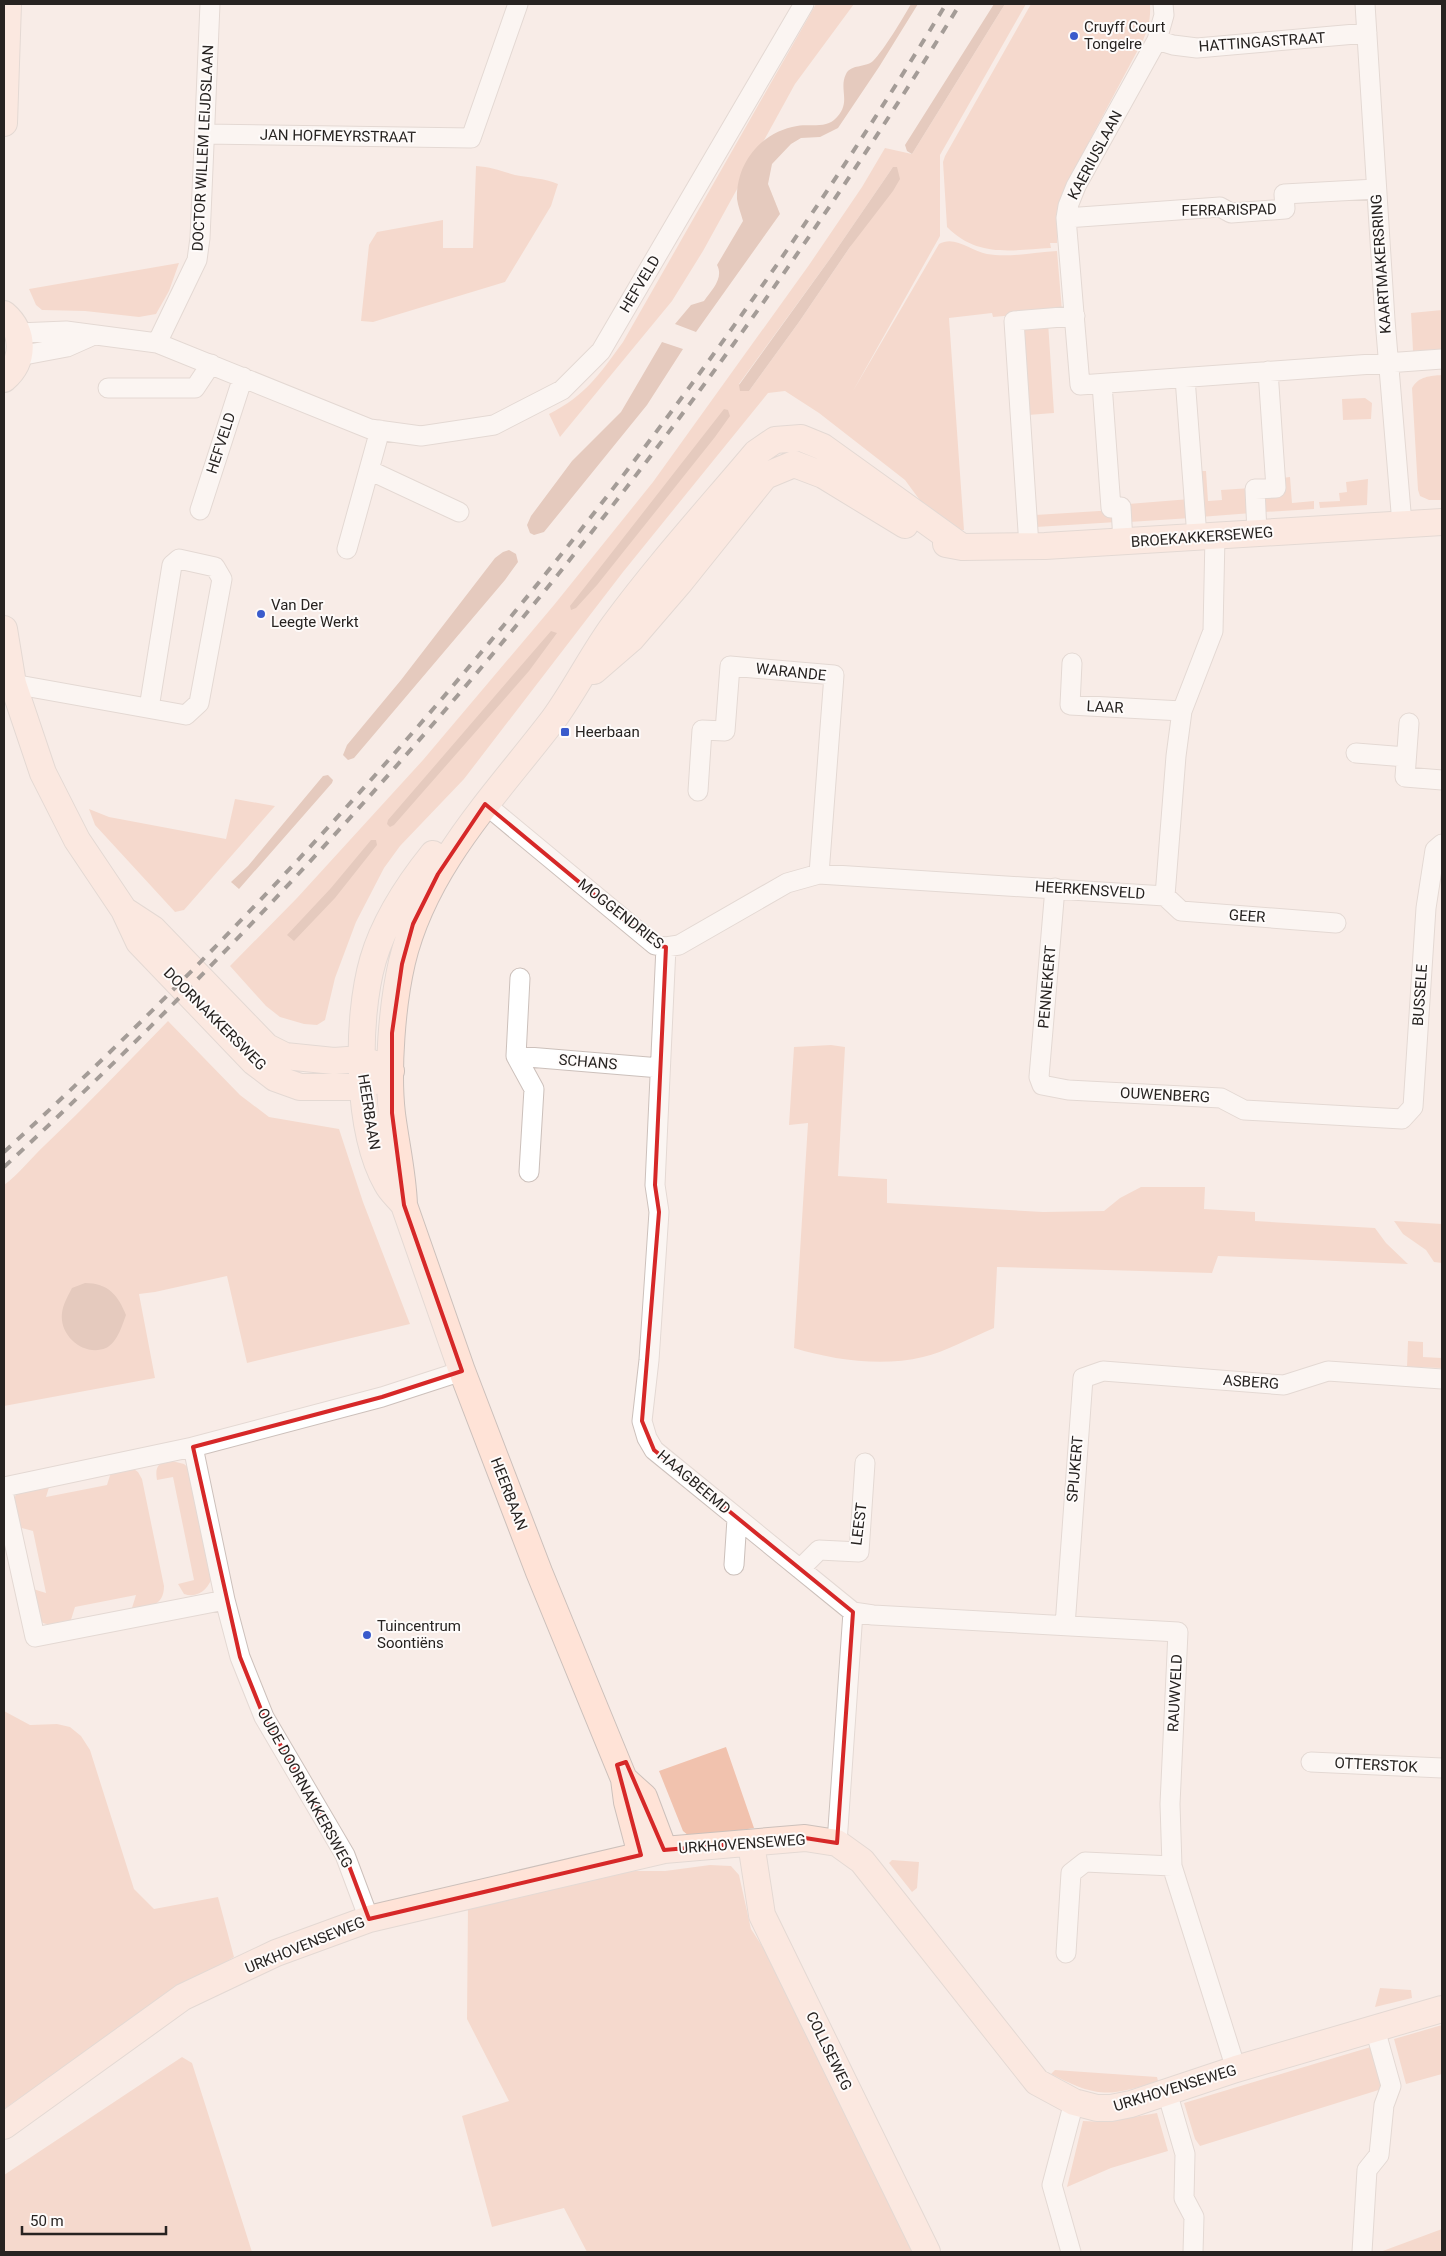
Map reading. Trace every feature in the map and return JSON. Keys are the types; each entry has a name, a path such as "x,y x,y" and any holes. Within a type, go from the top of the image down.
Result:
{"street":[{"path":"4,123 8,4"},
{"name":"DOCTOR WILLEM LEIJDSLAAN","path":"157,343 197,260 200,238 210,4"},
{"name":"JAN HOFMEYRSTRAAT","path":"205,134 471,138 518,4"},
{"name":"HEFVELD","path":"14,335 67,347 95,335 157,343 370,429 421,436 494,425 562,390 601,351 804,4"},
{"name":"KAERIUSLAAN","path":"1163,4 1164,15 1158,40 1076,186 1068,206 1066,218 1080,385 1442,359"},
{"name":"KAARTMAKERSRING","path":"1365,4 1388,362 1402,524"},
{"name":"HATTINGASTRAAT","path":"1158,40 1173,45 1197,48 1367,33"},
{"name":"FERRARISPAD","path":"1066,218 1220,208 1232,213 1285,209 1284,194 1376,189"},
{"path":"1029,546 1014,321 1075,316"},
{"path":"4,379 12,372 14,335"},
{"path":"108,388 195,388 211,364"},
{"path":"1257,533 1255,489 1276,488 1268,371"},
{"name":"HEFVELD","path":"200,510 243,377"},
{"path":"1185,378 1206,537"},
{"path":"1102,384 1111,508 1121,508 1124,542"},
{"path":"347,550 380,430"},
{"name":"HEERBAAN","path":"653,1853 627,1802 624,1779 539,1572 462,1371 404,1205 403,1180 392,1113 391,1071 392,1033 402,964 413,924 438,874 482,807 554,719 613,626 655,572 756,453 775,440 801,438 823,447 962,547"},
{"name":"BROEKAKKERSEWEG","path":"794,464 823,474 933,542 962,547 1124,542 1442,522"},
{"name":"HEERBAAN","path":"572,690 631,639 680,582 765,476 794,464"},
{"path":"369,470 459,512"},
{"name":"HEERKENSVELD","path":"666,947 679,945 787,883 819,874 1165,896 1176,756 1182,711 1213,631 1206,537"},
{"path":"13,684 186,715 199,703 222,580 215,567 179,559 172,565 149,708"},
{"name":"DOORNAKKERSWEG","path":"4,629 13,684 43,773 77,840 108,890 124,910 139,942 254,1062 275,1078 300,1087 362,1087 391,1071"},
{"name":"LAAR","path":"1072,663 1070,705 1182,711"},
{"name":"WARANDE","path":"698,791 702,730 724,731 730,666 834,675 819,874"},
{"path":"1409,723 1405,778 1442,780"},
{"path":"1356,753 1406,756"},
{"name":"HEERBAAN","path":"404,1205 388,1185 375,1154 362,1087 361,1059 366,997 373,960 390,918 426,863 452,831 482,807"},
{"name":"MOGGENDRIES","path":"482,807 655,945 666,947 660,1068"},
{"name":"BUSSELE","path":"1375,1119 1402,1119 1413,1107 1426,908 1435,850 1442,844"},
{"name":"PENNEKERT","path":"1042,1086 1039,1077 1056,888"},
{"name":"GEER","path":"1165,896 1181,911 1336,923"},
{"name":"DOORNAKKERSWEG","path":"124,910 153,928 268,1047 285,1056 334,1061 361,1059 391,1071"},
{"path":"520,978 516,1056 534,1089 529,1172"},
{"name":"SCHANS","path":"516,1056 660,1068"},
{"name":"HAAGBEEMD","path":"660,1068 655,1185 659,1212 649,1360 642,1421 647,1438 654,1450 853,1612"},
{"name":"OUWENBERG","path":"1042,1086 1068,1090 1222,1098 1244,1110 1375,1119"},
{"path":"4,1487 193,1446 382,1397 462,1371"},
{"name":"SPIJKERT","path":"1065,1626 1083,1378 1103,1371 1147,1374"},
{"name":"ASBERG","path":"1147,1374 1284,1386 1328,1372 1442,1379"},
{"name":"OUDE DOORNAKKERSWEG","path":"193,1446 225,1600 240,1657 264,1717 345,1855 369,1919"},
{"name":"LEEST","path":"800,1568 819,1550 858,1552 865,1463"},
{"path":"4,1496 35,1637 225,1600"},
{"path":"734,1565 737,1518"},
{"path":"837,1843 853,1612"},
{"name":"RAUWVELD","path":"853,1612 873,1615 1178,1632 1170,1804 1172,1866 1236,2070"},
{"name":"OTTERSTOK","path":"1310,1762 1442,1768"},
{"name":"URKHOVENSEWEG","path":"4,2126 182,1997 276,1953 369,1919 653,1853 805,1838 837,1843 862,1861 1038,2082 1074,2102 1097,2108 1112,2108 1131,2104 1236,2070 1442,2009"},
{"name":"COLLSEWEG","path":"751,1843 762,1915 927,2252"},
{"path":"1066,1953 1071,1873 1080,1865 1085,1862 1172,1866"},
{"path":"1362,2252 1367,2170 1379,2155 1384,2105 1391,2086 1375,2029"},
{"path":"1167,2092 1186,2154 1184,2198 1194,2217 1193,2252"},
{"path":"1072,2252 1052,2185 1074,2102"}],"highlighted area":[{"path":"485,804 655,945 666,947 655,1185 659,1212 642,1421 654,1450 853,1612 837,1843 805,1838 664,1850 626,1762 617,1765 641,1855 369,1919 345,1855 264,1717 240,1657 193,1447 382,1397 462,1371 404,1205 392,1113 392,1033 402,964 413,924 438,874"}],"shaded area":[{"path":"816,4 854,4 795,84 703,251 672,301 560,437 549,414 582,392 599,374 623,342"},
{"path":"911,4 918,4 838,128 820,137 801,138 791,144 772,164 768,184 780,214 696,332 675,324 691,305 704,301 716,284 719,275 717,265 743,221 737,199 738,186 741,173 753,151 762,142 784,129 826,124 834,120 843,108 843,86 846,74 855,67 866,65 873,61 888,42"},
{"path":"994,4 1005,4 912,154 907,151 905,145"},
{"path":"1005,4 1026,4 940,155 940,236 853,391 939,244 951,241 957,242 981,252 995,255 1057,251 1062,311 993,317 992,313 949,318 964,530 958,530 933,518 905,480 819,413 785,391 768,393 623,572 464,779 400,846 384,868 356,922 335,978 325,1020 317,1025 304,1024 280,1017 266,1006 230,966 297,898 423,760 554,605 653,482 809,265 862,187 885,148 912,154","holes":["893,167 850,247 749,391 739,384 832,256"]},
{"path":"1031,4 1150,4 1150,9 1147,30 1141,44 1067,183 1059,212 1057,243 1050,243 1051,248 1022,250 983,248 959,237 947,227 943,162"},
{"path":"476,166 558,184 551,206 505,282 373,322 361,321 369,245 377,232 443,220 443,248 473,248"},
{"path":"893,167 897,167 900,179 893,191 850,247 749,391 740,391 739,385 832,256"},
{"path":"179,263 169,291 156,314 139,317 85,311 42,310 36,305 29,289"},
{"path":"1442,310 1442,349 1413,351 1411,313"},
{"path":"1048,322 1054,413 1028,415 1022,324"},
{"path":"662,342 683,349 647,405 544,532 534,535 530,533 527,525 531,516 572,461 621,412"},
{"path":"1442,375 1442,500 1429,500 1420,496 1418,490 1412,388 1421,379"},
{"path":"1365,398 1372,403 1371,419 1343,420 1342,399"},
{"path":"724,409 728,410 730,416 715,437 597,585 576,608 571,610 570,606"},
{"path":"1196,471 1206,471 1208,501 1222,500 1221,490 1251,488 1252,513 1200,517"},
{"path":"1290,477 1292,503 1314,501 1314,509 1264,512 1259,496 1282,478"},
{"path":"1368,479 1367,505 1320,508 1319,502 1340,501 1339,493 1347,492 1346,482"},
{"path":"1190,499 1191,518 1129,522 1128,504"},
{"path":"1115,510 1117,522 1036,527 1035,515"},
{"path":"509,550 516,554 518,562 505,580 354,758 348,760 343,755 347,745 401,680 495,558"},
{"path":"551,631 557,633 529,671 394,825 390,827 387,824 388,820"},
{"path":"328,775 333,780 332,783 239,889 231,882 248,866 323,776"},
{"path":"235,799 275,806 184,910 175,912 95,825 89,809 109,817 226,839"},
{"path":"371,840 376,840 377,845 335,898 294,941 287,935 331,888"},
{"path":"168,1021 240,1095 269,1117 339,1129 363,1202 410,1324 247,1363 227,1276 139,1294 155,1378 4,1406 4,1185"},
{"path":"831,1045 845,1047 838,1176 887,1179 887,1203 1043,1212 1104,1211 1120,1198 1141,1187 1205,1187 1204,1209 1255,1212 1255,1221 1375,1228 1386,1243 1408,1264 1218,1256 1212,1273 997,1267 994,1328 940,1352 907,1360 874,1362 841,1359 794,1348 808,1123 789,1125 794,1047"},
{"path":"1394,1221 1442,1224 1442,1263 1434,1262 1426,1250 1403,1234"},
{"path":"85,1283 100,1285 106,1288 116,1296 126,1315 116,1338 106,1348 89,1350 82,1347 69,1337 62,1321 63,1306 72,1288"},
{"path":"1408,1341 1423,1342 1423,1357 1442,1358 1442,1368 1407,1367"},
{"path":"168,1460 184,1464 190,1469 213,1575 209,1584 199,1594 184,1594 178,1584 194,1580 173,1477 157,1480 156,1473 158,1467 161,1463"},
{"path":"131,1467 138,1472 142,1479 164,1586 161,1598 154,1605 131,1611 136,1595 75,1607 70,1623 43,1623 37,1615 30,1588 46,1593 33,1531 18,1527 14,1499 18,1491 51,1481 46,1497 107,1485 112,1469"},
{"path":"4,1711 30,1725 57,1724 70,1727 81,1736 90,1750 134,1889 154,1909 218,1897 234,1957 153,2005 4,2109"},
{"path":"726,1747 754,1828 706,1836 689,1836 683,1831 659,1771"},
{"path":"892,1860 919,1862 917,1888 912,1892 889,1863"},
{"path":"710,1865 731,1866 739,1875 751,1929 768,1955 916,2252 587,2252 564,2208 492,2227 462,2116 509,2101 467,2019 468,1903 596,1876 632,1871 665,1871"},
{"path":"1380,1988 1411,1990 1412,1998 1375,2007"},
{"path":"1442,2025 1442,2074 1406,2084 1394,2039"},
{"path":"1374,2046 1385,2088 1200,2146 1195,2139 1184,2103"},
{"path":"182,2057 192,2063 252,2252 4,2252 4,2175"},
{"path":"1055,2070 1157,2077 1158,2081 1115,2092 1093,2091 1051,2074"},
{"path":"1157,2113 1168,2151 1111,2168 1067,2187 1083,2121 1105,2122"},
{"path":"1442,2229 1442,2252 1380,2252"}],"railway":[{"path":"4,1152 138,1024 269,891 395,753 516,611 631,465 742,314 847,161 946,4"},
{"path":"4,1167 141,1036 273,901 400,762 522,618 639,471 751,320 858,164 960,4"}],"place":[{"name":"Cruyff Court Tongelre","path":"1074,36"},
{"name":"Van Der Leegte Werkt","path":"261,614"},
{"name":"Heerbaan","path":"565,732"},
{"name":"Tuincentrum Soontiëns","path":"367,1635"}]}
